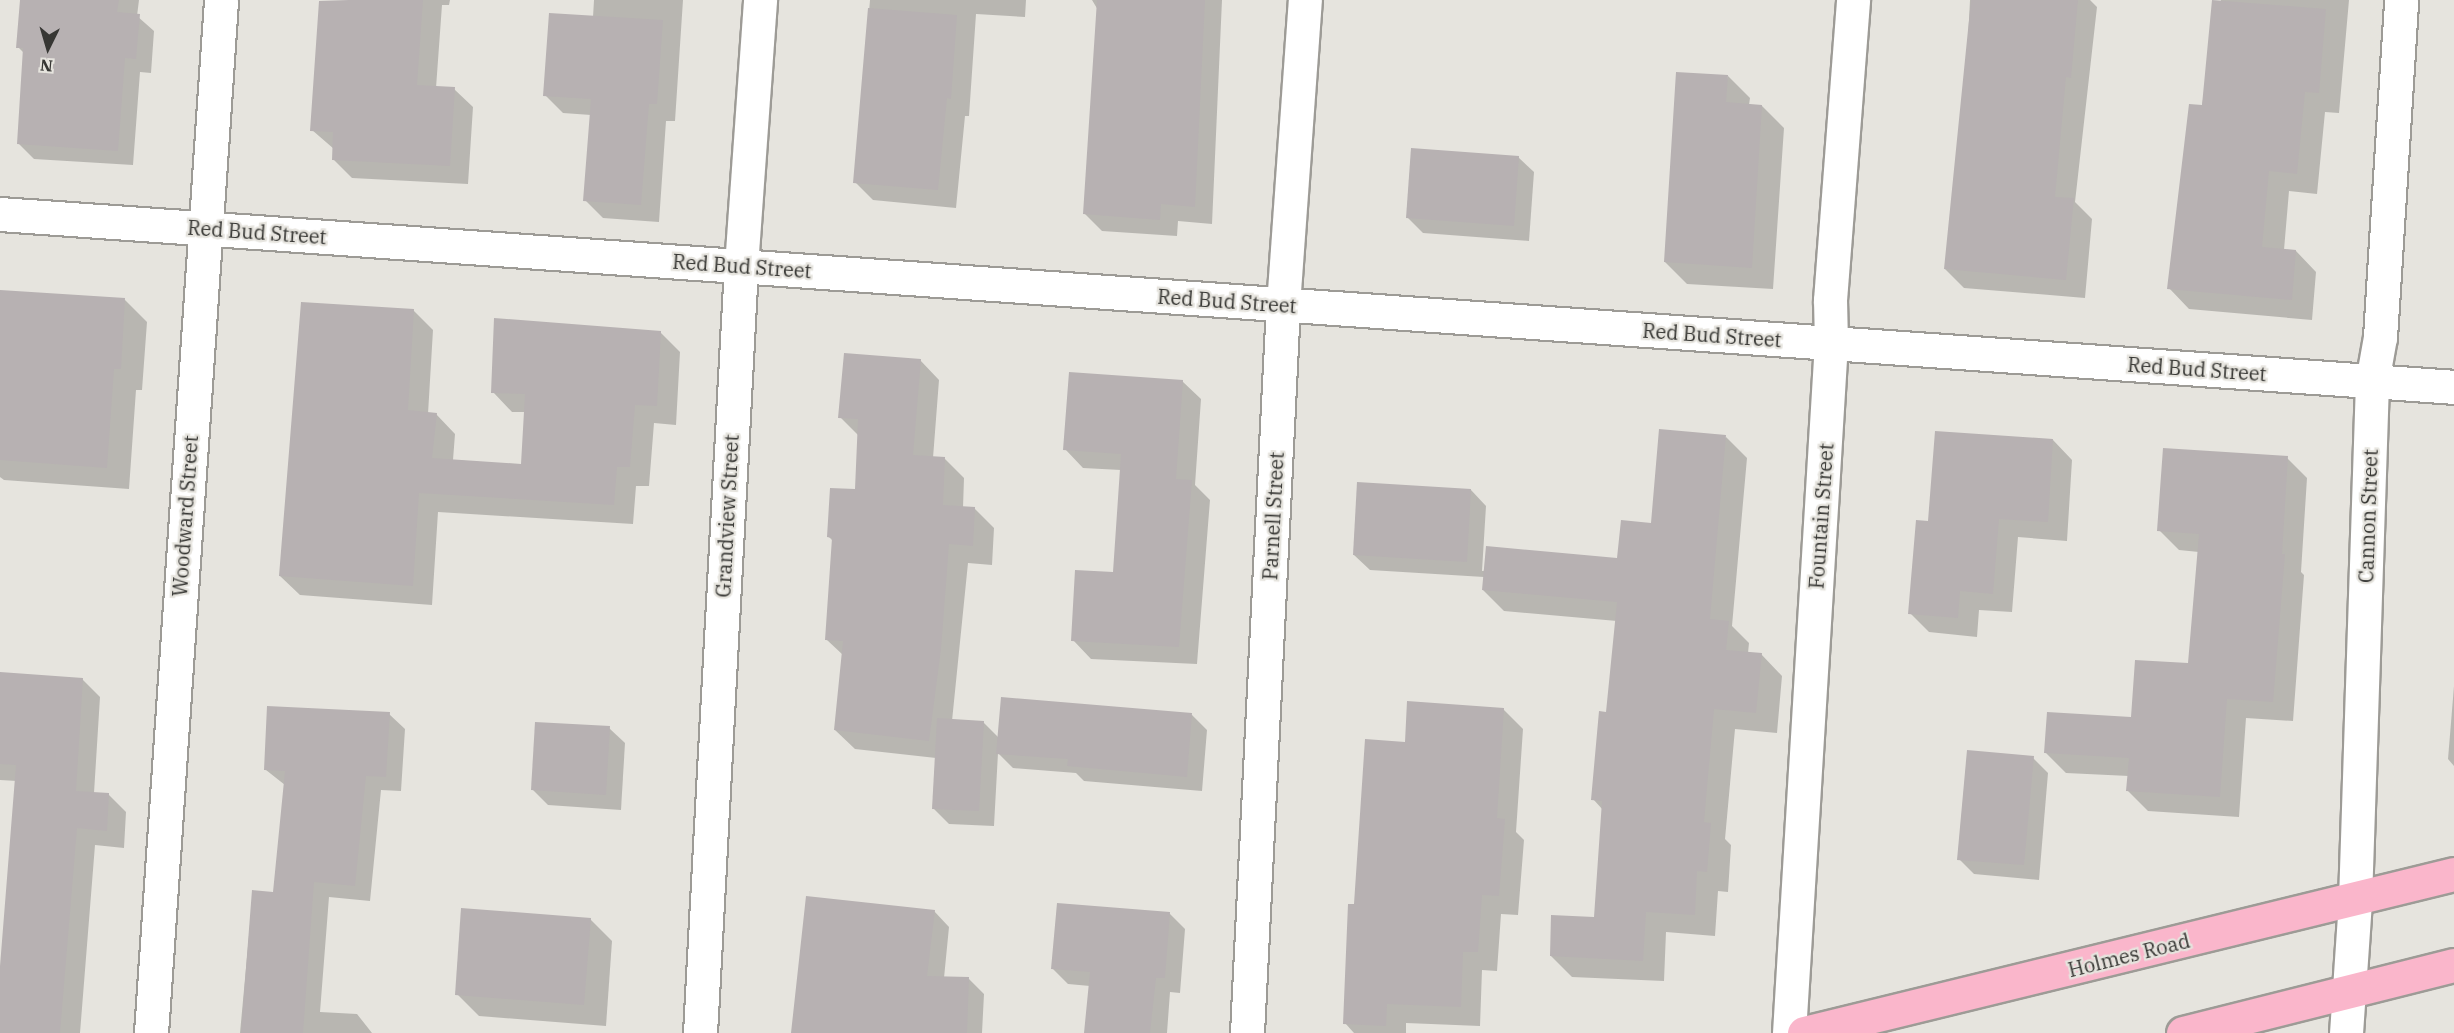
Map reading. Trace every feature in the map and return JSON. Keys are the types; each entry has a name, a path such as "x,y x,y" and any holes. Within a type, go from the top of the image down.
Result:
{"main road":[{"name":"Holmes Road","path":"1803,1033 2454,874"},
{"path":"2183,1033 2454,965"}],"street":[{"name":"Woodward Street","path":"151,1033 221,0"},
{"name":"Grandview Street","path":"700,1033 741,266 760,0"},
{"name":"Parnell Street","path":"1247,1033 1283,305 1305,0"},
{"name":"Fountain Street","path":"1789,1033 1831,343 1830,300 1853,0"},
{"name":"Cannon Street","path":"2346,1033 2355,900 2372,382 2380,337 2401,0"},
{"name":"Red Bud Street","path":"0,214 2454,387"}],"building":[{"path":"20,0 119,0 117,12 140,14 136,59 125,58 118,151 17,144 23,48 16,48"},
{"path":"423,0 417,85 455,87 450,166 332,160 333,132 310,131 319,1"},
{"path":"1097,0 1205,0 1195,207 1161,204 1160,220 1083,214"},
{"path":"1971,0 2078,0 2071,78 2066,77 2055,197 2074,198 2066,280 1944,269"},
{"path":"2212,0 2326,9 2319,93 2305,92 2297,174 2269,171 2262,247 2296,250 2292,300 2167,289 2189,104 2202,105"},
{"path":"868,8 957,15 951,99 947,98 938,190 853,183"},
{"path":"549,13 663,20 657,104 649,104 641,205 583,201 591,99 543,96"},
{"path":"1676,72 1728,75 1726,102 1762,105 1752,268 1664,262"},
{"path":"1411,148 1519,156 1514,226 1406,218"},
{"path":"0,290 125,298 121,369 114,369 107,468 0,460"},
{"path":"301,302 414,309 408,410 437,413 432,458 521,464 525,394 491,393 494,318 661,331 657,406 635,405 630,467 617,467 614,505 419,493 413,586 279,576"},
{"path":"844,353 921,359 913,455 945,457 943,505 975,507 973,546 949,544 941,649 929,741 834,730 843,641 825,640 832,538 827,537 830,488 855,489 858,419 838,418"},
{"path":"1069,372 1183,380 1176,479 1192,480 1179,647 1071,641 1075,570 1113,572 1121,454 1063,450"},
{"path":"1659,429 1726,435 1710,619 1729,621 1726,650 1762,653 1756,713 1714,709 1704,822 1711,823 1707,872 1697,871 1695,915 1646,912 1643,961 1550,956 1551,915 1594,917 1602,801 1591,800 1599,711 1606,712 1617,602 1482,590 1486,546 1617,558 1621,520 1651,523"},
{"path":"1935,431 2053,439 2048,522 1999,519 1993,594 1960,591 1958,618 1908,614 1916,520 1928,521"},
{"path":"2163,448 2288,456 2282,554 2285,554 2273,702 2227,699 2220,797 2126,791 2129,758 2044,753 2047,712 2131,717 2135,660 2188,663 2199,534 2157,531"},
{"path":"1357,482 1471,489 1467,562 1353,555"},
{"path":"0,672 83,678 76,791 109,793 107,831 77,828 60,1033 0,1033 0,966 16,765 0,764"},
{"path":"1001,697 1192,713 1187,777 1067,766 1068,759 996,754"},
{"path":"1407,701 1504,708 1497,818 1505,819 1499,896 1482,895 1478,952 1463,952 1461,1007 1387,1004 1386,1026 1343,1024 1348,904 1354,904 1365,739 1405,742"},
{"path":"267,706 390,712 386,777 366,776 355,886 314,882 303,1033 241,1033 252,890 273,892 285,771 264,770"},
{"path":"937,718 984,721 979,811 932,809"},
{"path":"535,722 610,726 606,795 531,790"},
{"path":"1967,750 2034,756 2024,865 1957,860"},
{"path":"806,896 935,910 927,976 969,977 967,1033 791,1033"},
{"path":"1057,903 1170,912 1165,978 1156,978 1150,1033 1084,1033 1090,972 1051,969"},
{"path":"461,908 591,918 584,1005 455,995"}]}
